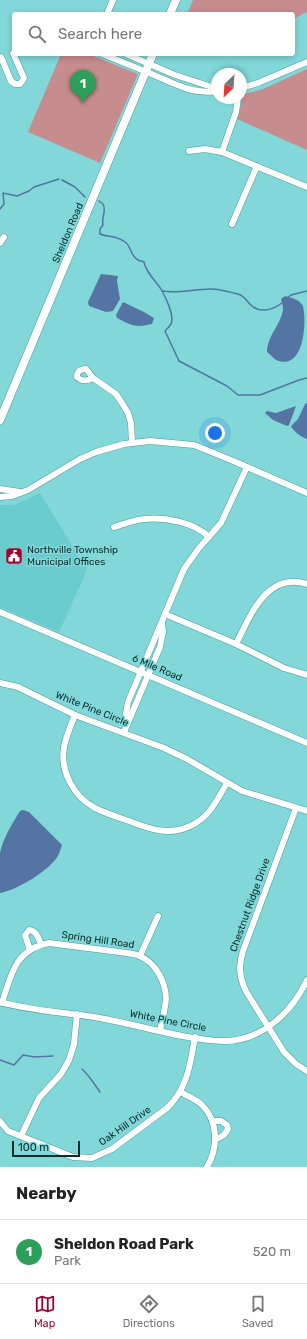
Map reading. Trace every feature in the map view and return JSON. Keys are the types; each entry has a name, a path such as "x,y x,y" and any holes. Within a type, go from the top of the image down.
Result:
{"main road":[{"path":"171,12 176,0"},
{"name":"Sheldon Road","path":"0,420 152,56"}],"street":[{"path":"108,12 113,0"},
{"path":"12,54 1,57 13,83 20,84 24,78 15,56"},
{"path":"107,56 179,86 194,91 211,91"},
{"path":"131,56 174,75 211,87"},
{"path":"247,86 307,62"},
{"path":"222,152 236,112 237,104"},
{"path":"189,152 205,149 222,152 307,187"},
{"path":"232,224 257,166"},
{"path":"0,243 4,237"},
{"path":"93,378 116,394 122,403 128,413 131,424 132,443"},
{"path":"0,497 12,496 28,490 80,459 104,450 132,443 150,441 194,445 307,493"},
{"path":"124,732 160,647 164,632 162,623 184,569 226,515 247,467"},
{"path":"0,489 20,492"},
{"path":"114,527 144,519 168,520 194,527 209,537"},
{"path":"236,644 254,609 265,594 286,583 296,582 307,584"},
{"name":"6 Mile Road","path":"0,612 307,742"},
{"path":"165,614 236,644 292,671 307,675"},
{"name":"White Pine Circle","path":"128,720 126,714 128,702 157,631 162,623"},
{"name":"White Pine Circle","path":"0,683 18,687 75,715 124,732 175,753 242,791 307,812"},
{"path":"75,715 64,748 65,769 73,788 85,802 96,808 153,830 176,830 190,826 207,814 227,783"},
{"name":"Chestnut Ridge Drive","path":"296,808 243,951 240,966 243,985 268,1027 287,1056 307,1071"},
{"path":"140,956 158,916"},
{"path":"1,1002 12,969 25,953 41,944 36,933 29,930 25,935 30,950"},
{"name":"Spring Hill Road","path":"41,944 49,943 127,953 140,956 150,963 156,969 165,990 165,1005 160,1030"},
{"name":"White Pine Circle","path":"1,1002 32,1009 77,1014 195,1037 232,1040 253,1035 268,1027 290,1008 307,980"},
{"path":"21,1136 39,1098 61,1074 69,1060 74,1044 77,1014"},
{"name":"Oak Hill Drive","path":"0,1121 8,1130 73,1157 85,1159 98,1156 112,1150 167,1108 181,1092 188,1074 195,1037"},
{"path":"181,1092 202,1104 214,1125 215,1140 213,1152 207,1167"},
{"path":"212,1121 221,1121 227,1125 228,1129 224,1135 215,1140"}],"shaded area":[{"path":"193,0 307,0 307,12 295,18 295,12 188,12"},
{"path":"60,56 93,56 138,74 100,163 28,132"},
{"path":"307,69 307,150 237,119 241,104 247,104 247,93 263,89"},
{"path":"101,274 118,276 117,281 120,299 113,311 106,312 89,306 88,302"},
{"path":"285,296 295,299 303,306 304,334 298,353 293,359 285,362 276,360 267,352 269,341 282,315 283,308 281,299"},
{"path":"123,302 154,318 152,324 134,326 117,318 116,315"},
{"path":"307,403 307,439 298,434 291,426 298,419 305,404"},
{"path":"296,406 289,425 287,426 273,420 265,413 267,411 276,413"},
{"path":"40,493 87,570 59,632 0,607 0,505 14,505"},
{"path":"23,810 29,812 62,845 55,860 41,873 24,884 0,893 1,848 11,826 20,811"}],"waterway":[{"path":"0,209 4,204 3,193 17,196 34,187 59,179"},
{"path":"62,180 75,187 85,197"},
{"path":"99,201 104,207 103,225 100,229 100,234 115,237 125,242 129,246 135,258 144,262 149,273 165,296 172,316 171,324 165,331 179,361 227,386 238,395 260,395 307,378"},
{"path":"162,291 174,292 211,289 221,290 240,295 252,306 260,310 268,310 283,302"},
{"path":"287,298 291,295 307,291"},
{"path":"0,1060 14,1065 23,1055 35,1057 53,1056"},
{"path":"82,1069 100,1092"}],"place":[{"name":"Sheldon Road Park","path":"83,103"},
{"name":"Northville Township Municipal Offices","path":"14,556"}]}
